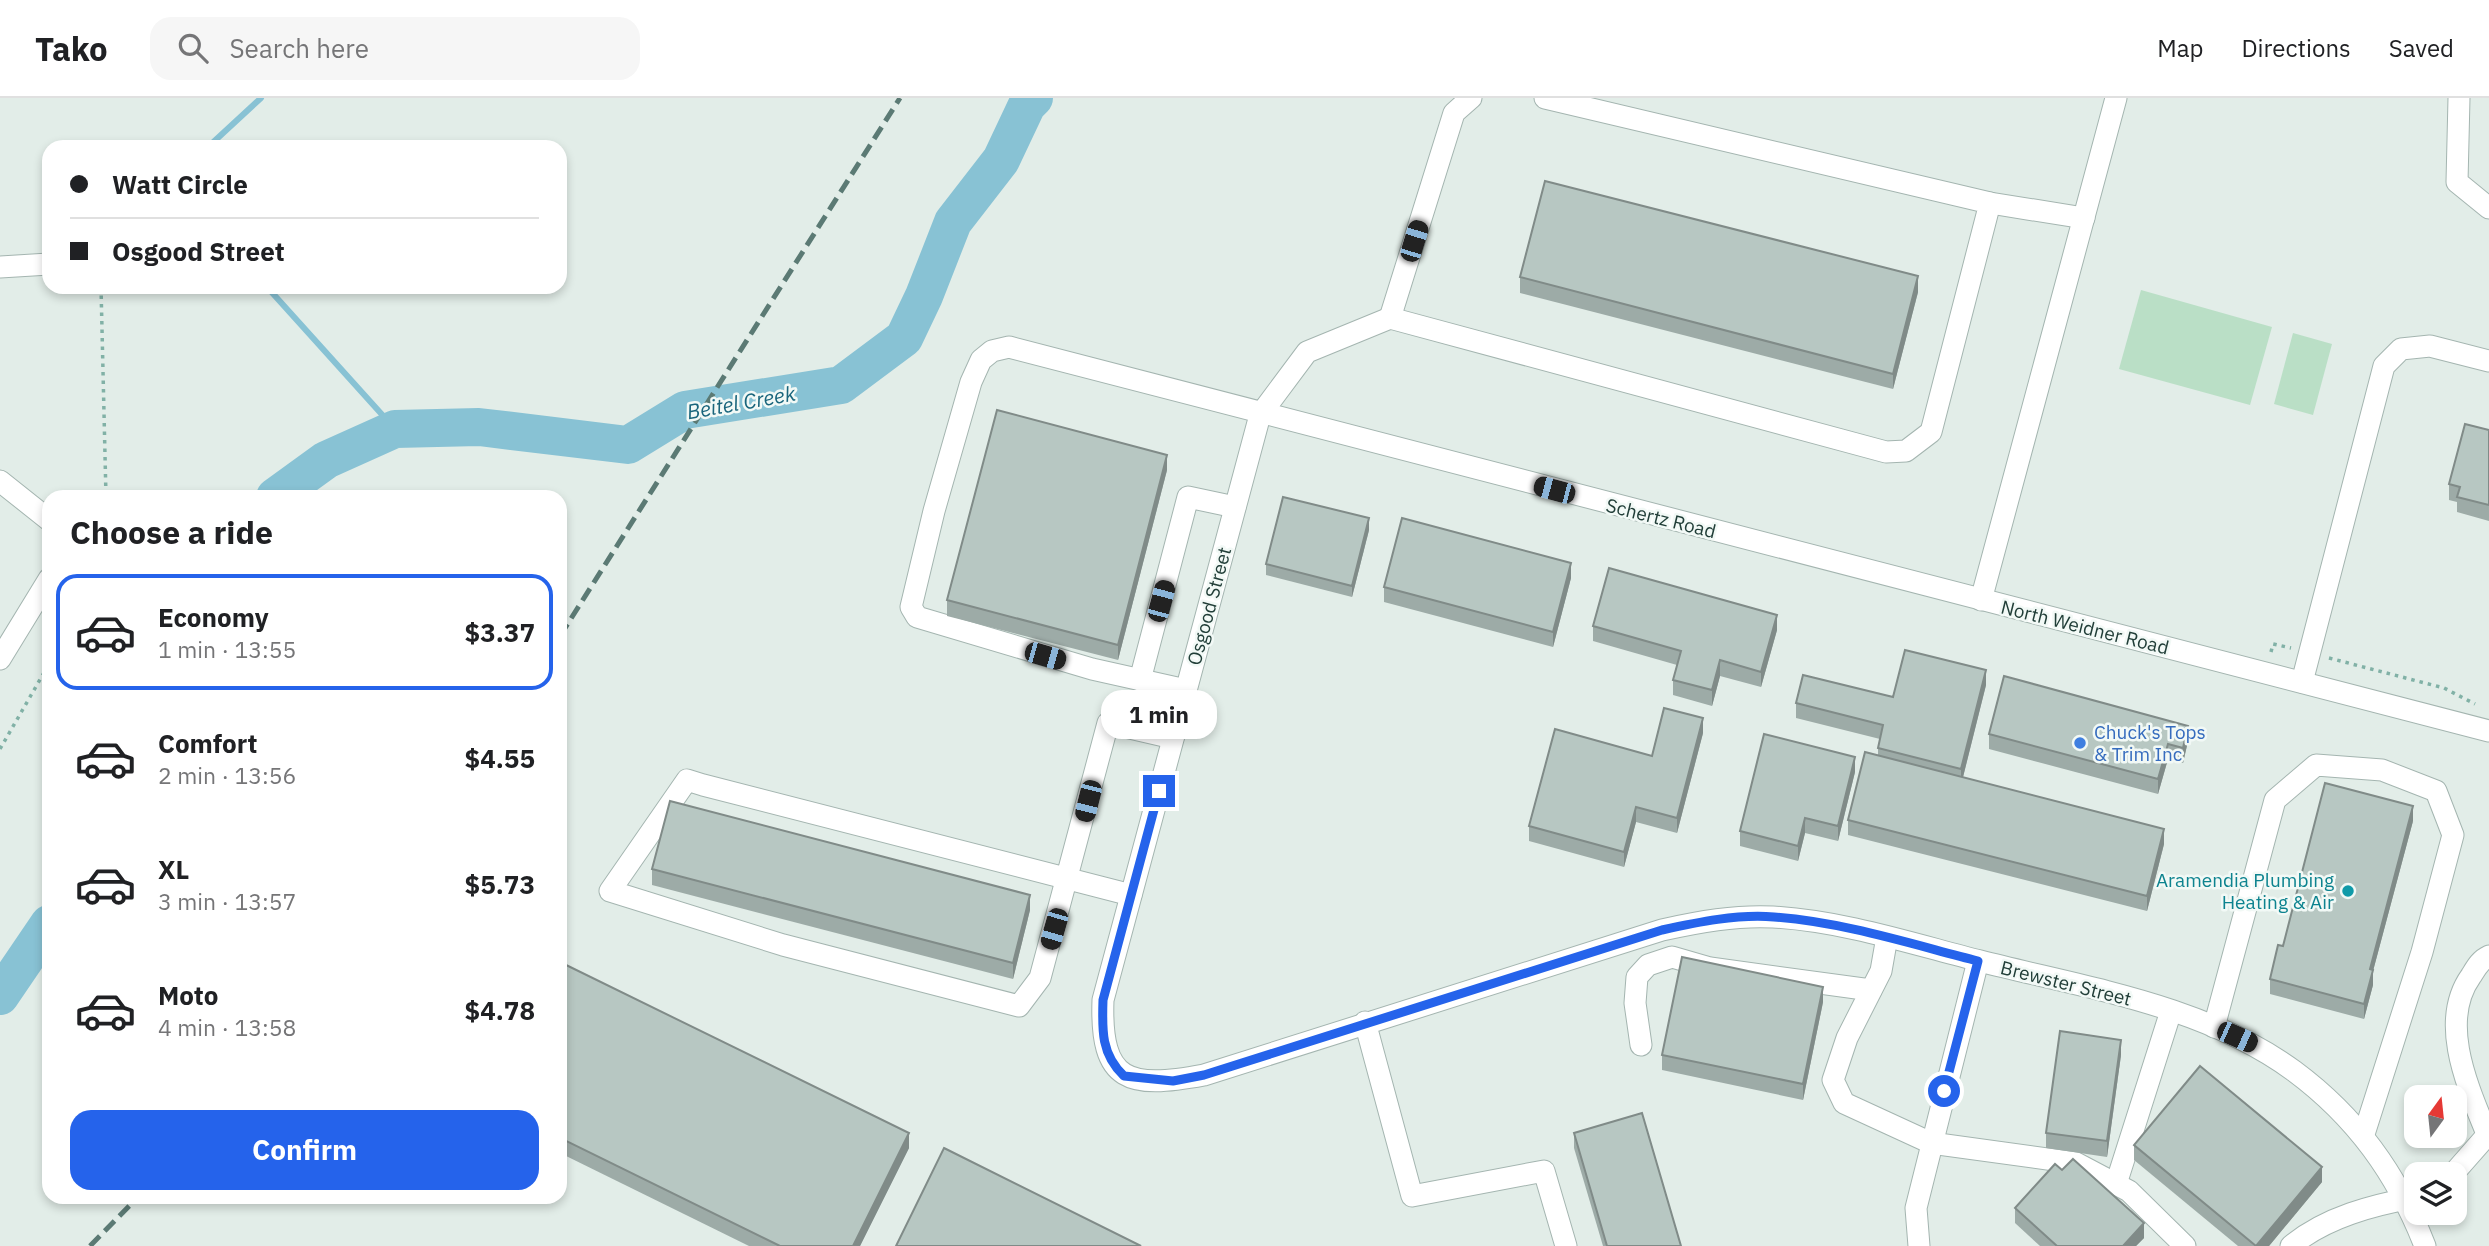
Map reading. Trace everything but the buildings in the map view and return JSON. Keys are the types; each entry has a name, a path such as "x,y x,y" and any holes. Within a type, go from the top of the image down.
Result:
{"street":[{"path":"1390,318 1454,113 1471,98"},
{"path":"1545,98 1990,203 2084,218"},
{"name":"North Weidner Road","path":"2116,98 1981,600 2489,731"},
{"path":"2459,98 2457,182 2489,208"},
{"path":"1260,415 1307,352 1390,318 1886,452 1906,451 1931,432 1990,203"},
{"path":"0,267 42,264"},
{"path":"2302,682 2384,366 2401,349 2430,346 2489,361"},
{"name":"Schertz Road","path":"1186,690 1140,680 917,617 911,607 934,511 971,382 992,351 1009,347 1260,415 1981,600"},
{"name":"Osgood Street","path":"1124,1076 1107,1055 1102,1033 1103,1000 1260,415"},
{"path":"0,481 42,514"},
{"path":"1140,680 1188,497 1235,507"},
{"path":"0,659 42,590"},
{"path":"1131,895 1068,879 687,780 610,891 783,945 1019,1006 1040,978 1068,879 1108,723 1173,738"},
{"path":"2214,1027 2276,800 2316,765 2382,770 2436,791 2453,835 2422,952 2364,1135"},
{"name":"Brewster Street","path":"1124,1076 1173,1081 1204,1075 1662,930 1727,919 1773,917 1844,927 1887,937 2171,1011 2254,1044 2294,1070 2336,1105 2364,1135 2404,1189"},
{"path":"1662,930 1672,957"},
{"path":"1887,937 1881,971 1847,1038 1833,1080 1844,1103 1931,1143 2076,1163 2129,1191 2183,1245"},
{"path":"2463,1162 2488,1133 2465,1080 2457,1040 2461,990 2482,959 2489,956"},
{"path":"1641,1045 1635,1003 1637,977 1648,965 1672,957 1710,968 1871,990"},
{"path":"1919,1246 1916,1208 1978,961"},
{"path":"2116,1184 2171,1011"},
{"path":"1365,1023 1412,1196 1544,1171 1566,1246"},
{"path":"2291,1246 2305,1235 2341,1216 2404,1200"},
{"name":"Brewster Street","path":"2419,1225 2425,1246"}],"path":[{"path":"101,294 106,490"},
{"path":"2334,659 2444,688 2478,705"},
{"path":"0,749 42,676"}],"green space":[{"path":"2141,290 2272,327 2250,405 2119,369"},
{"path":"2293,333 2332,344 2313,415 2274,404"}],"waterway":[{"path":"216,140 261,98"},
{"name":"Beitel Creek","path":"285,490 326,460 395,429 479,427 628,445 685,410 841,385 904,338 953,222 1001,160 1027,105 1034,98"},
{"path":"273,294 395,429"},
{"name":"Beitel Creek","path":"0,996 42,934"}],"railway":[{"path":"567,625 900,98"},
{"path":"90,1246 131,1204"}],"place":[{"name":"Chuck's Tops & Trim Inc","path":"2080,743"},
{"name":"Aramendia Plumbing Heating & Air","path":"2348,891"}],"route":[{"path":"1159,791 1103,1000 1102,1033 1107,1055 1124,1076 1173,1081 1204,1075 1238,1062 1662,930 1699,922 1773,917 1844,927 1978,961 1944,1091"}]}
